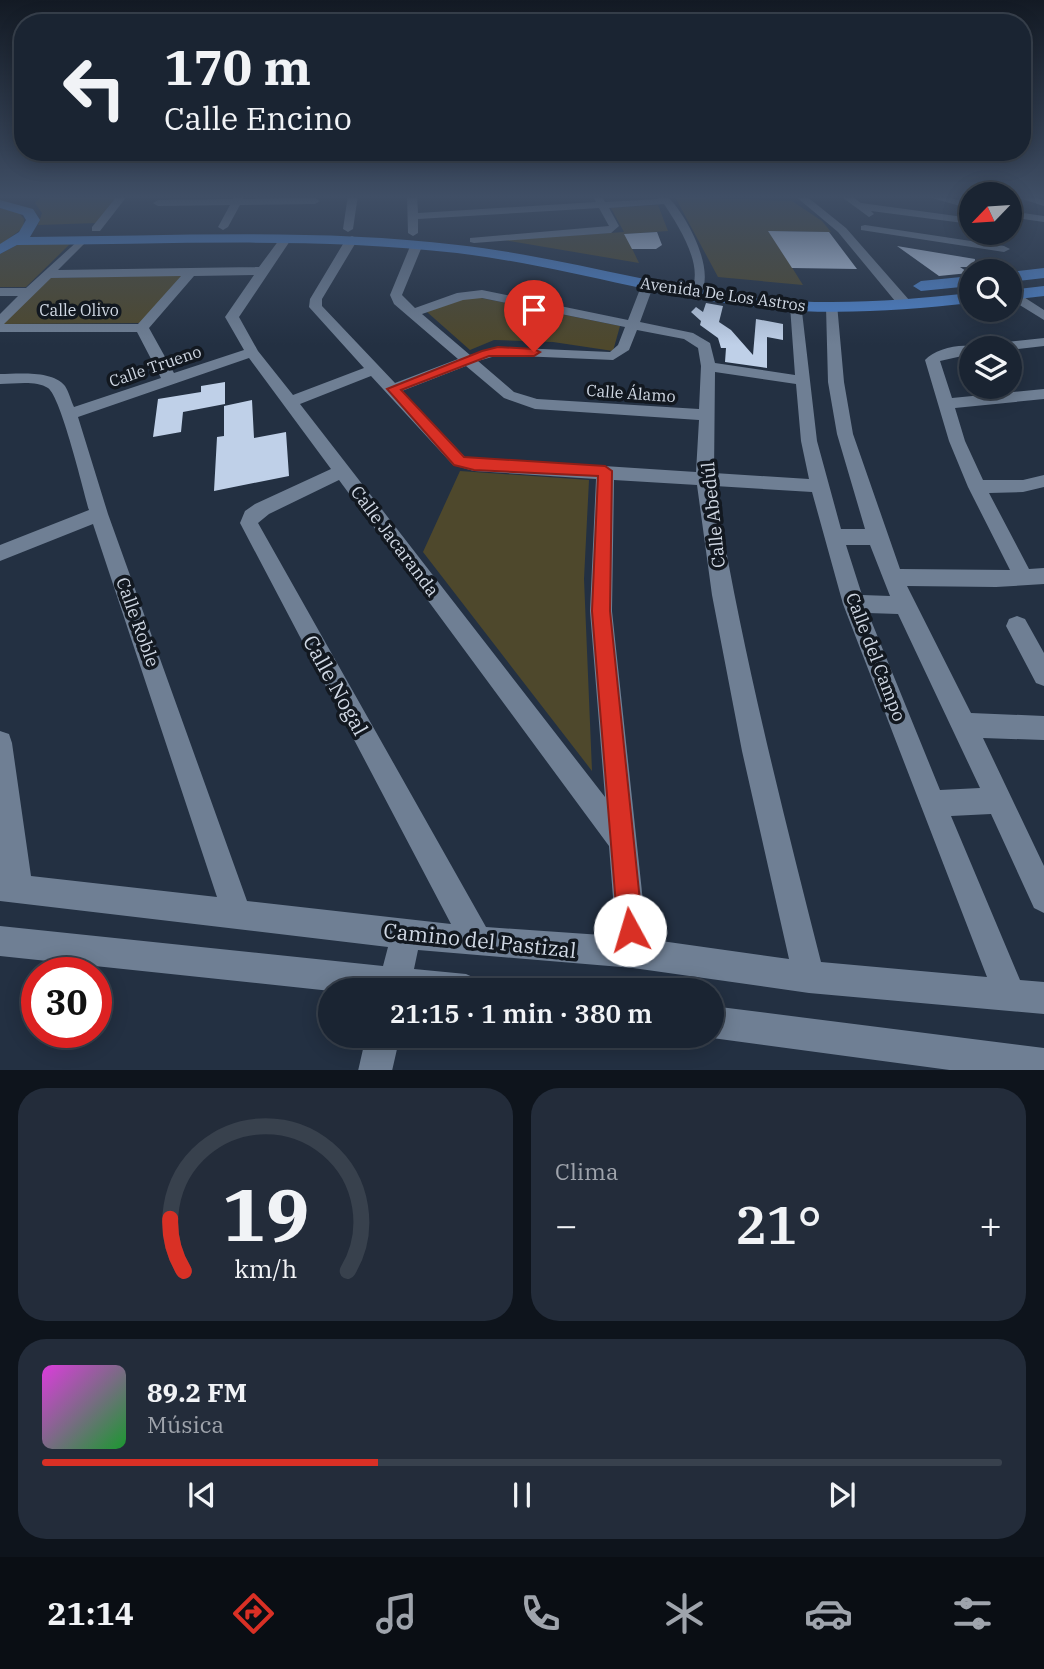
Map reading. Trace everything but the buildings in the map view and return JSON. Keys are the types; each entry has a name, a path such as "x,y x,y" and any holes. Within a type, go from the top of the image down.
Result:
{"main road":[{"name":"Avenida De Los Astros","path":"448,245 648,284 790,298 832,307 959,299"},
{"name":"Avenida De Los Astros","path":"498,245 699,287"},
{"path":"1022,276 1044,273"},
{"path":"884,289 959,282"},
{"path":"1022,294 1044,291"}],"street":[{"path":"0,321 77,245"},
{"name":"Calle Jacaranda","path":"281,245 232,317 252,352 620,838"},
{"path":"344,245 316,299 316,307 459,461 474,465 819,486"},
{"name":"Calle Álamo","path":"413,245 396,295 413,313 509,395 521,401 706,415"},
{"path":"690,245 699,287"},
{"path":"853,245 884,289 905,304"},
{"path":"964,245 1008,253 1000,245"},
{"path":"48,274 262,271"},
{"path":"142,327 191,272"},
{"path":"393,389 467,359 498,351 613,356 624,347 648,284"},
{"path":"0,292 29,292"},
{"path":"413,313 461,296 482,295 695,338 705,346 708,366 803,381"},
{"name":"Calle del Campo","path":"790,298 809,441 819,486 855,604 932,804 1010,994"},
{"path":"1022,302 1044,316"},
{"path":"832,307 836,382 845,434 877,537 904,605 964,725 1044,898"},
{"name":"Calle Olivo","path":"0,328 142,327 170,380"},
{"path":"1022,344 1044,342"},
{"name":"Calle Trueno","path":"69,414 252,352"},
{"path":"959,352 939,355 932,360 957,441 977,487 1034,577"},
{"name":"Calle Abedúl","path":"708,366 705,478 722,595 754,751 809,977"},
{"path":"290,402 375,369"},
{"name":"Calle Roble","path":"0,379 49,382 58,388 236,914"},
{"path":"945,404 1044,394"},
{"name":"Calle Nogal","path":"342,471 262,509 252,516 249,523 477,942"},
{"path":"605,471 601,611 620,838 633,953"},
{"path":"977,487 1023,486 1044,481"},
{"path":"0,553 99,514"},
{"path":"834,537 877,537"},
{"path":"894,577 1034,577"},
{"path":"855,604 904,605"},
{"path":"1017,626 1044,675"},
{"path":"964,725 1044,728"},
{"path":"0,743 9,888"},
{"path":"932,804 999,800"},
{"name":"Camino del Pastizal","path":"9,888 477,942 633,953 809,977 1044,998"},
{"path":"396,978 407,933"},
{"path":"0,941 324,978"},
{"path":"724,1024 1044,1065"},
{"path":"375,1070 380,1048"}],"shaded area":[{"path":"17,245 69,245 26,287 0,287 0,254"},
{"path":"533,245 630,245 639,263"},
{"path":"701,245 778,245 803,285 718,277"},
{"path":"183,275 141,323 3,324 49,278"},
{"path":"471,296 620,326 613,351 553,342 494,340 470,350 427,312"},
{"path":"460,471 589,480 584,579 592,771 423,552"}],"route":[{"path":"534,352 512,350 486,354 393,389 448,453 459,461 474,465 605,471 601,611 630,930"}]}
